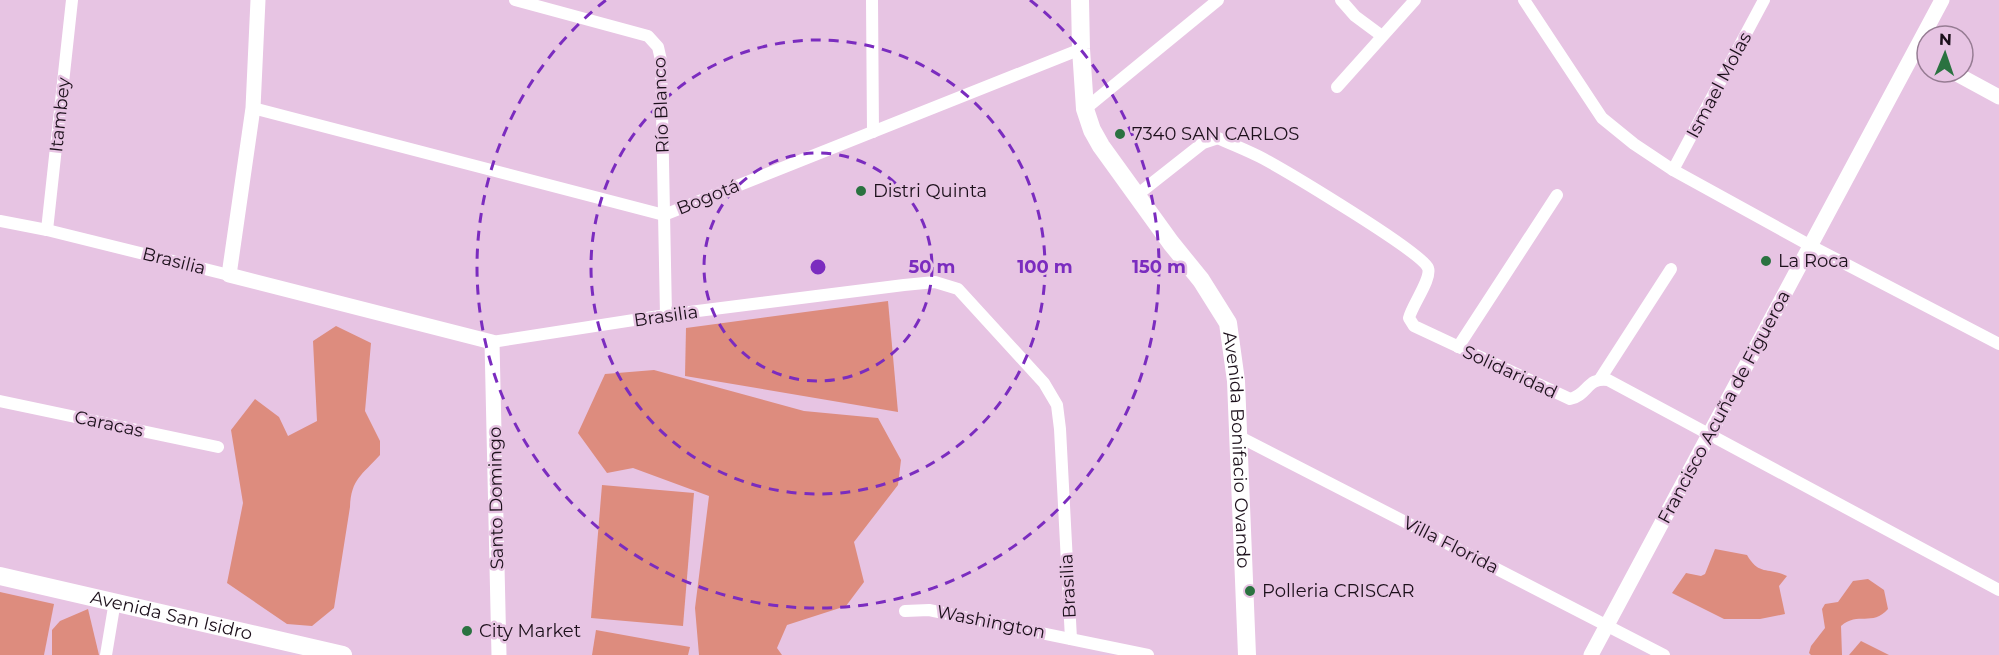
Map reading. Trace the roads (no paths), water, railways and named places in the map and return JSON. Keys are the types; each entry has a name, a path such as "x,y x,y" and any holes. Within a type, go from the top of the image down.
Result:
{"main road":[{"name":"Avenida Bonifacio Ovando","path":"1080,0 1085,109 1092,130 1171,243 1201,280 1227,323 1236,381 1247,655"},
{"name":"Avenida San Isidro","path":"0,576 343,655"}],"street":[{"name":"Itambey","path":"47,230 72,0"},
{"path":"229,275 253,108 258,0"},
{"name":"Río Blanco","path":"515,0 648,36 658,46 661,60 666,315"},
{"path":"872,0 873,132"},
{"path":"1085,109 1218,0"},
{"path":"1341,0 1355,16 1382,36"},
{"path":"1337,87 1415,0"},
{"path":"1524,0 1602,118 1635,144 1673,170 1811,246 1999,344"},
{"name":"Ismael Molas","path":"1673,170 1764,0"},
{"name":"Francisco Acuña de Figueroa","path":"1933,24 1942,0"},
{"name":"Bogotá","path":"253,108 664,215 1081,49"},
{"name":"Francisco Acuña de Figueroa","path":"1591,655 1811,246 1915,65"},
{"path":"1975,84 1999,97"},
{"name":"Solidaridad","path":"1137,195 1203,143 1218,138 1264,159 1393,238 1424,261 1429,269 1428,276 1409,318 1414,326 1570,399 1577,397 1591,382 1599,379"},
{"path":"1458,347 1557,195"},
{"name":"Brasilia","path":"0,221 47,230 492,342 666,315 935,282 958,289 1044,383 1057,405 1071,639"},
{"path":"1671,269 1599,379 1608,381 1999,590"},
{"name":"Santo Domingo","path":"492,342 499,655"},
{"name":"Caracas","path":"0,401 218,447"},
{"name":"Villa Florida","path":"1238,436 1664,655"},
{"path":"106,655 115,602"},
{"name":"Washington","path":"905,611 929,610 1148,655"}],"place":[{"name":"7340 SAN CARLOS","path":"1120,134"},
{"name":"Distri Quinta","path":"861,191"},
{"name":"La Roca","path":"1766,261"},
{"name":"Polleria CRISCAR","path":"1250,591"},
{"name":"City Market","path":"467,631"}]}
